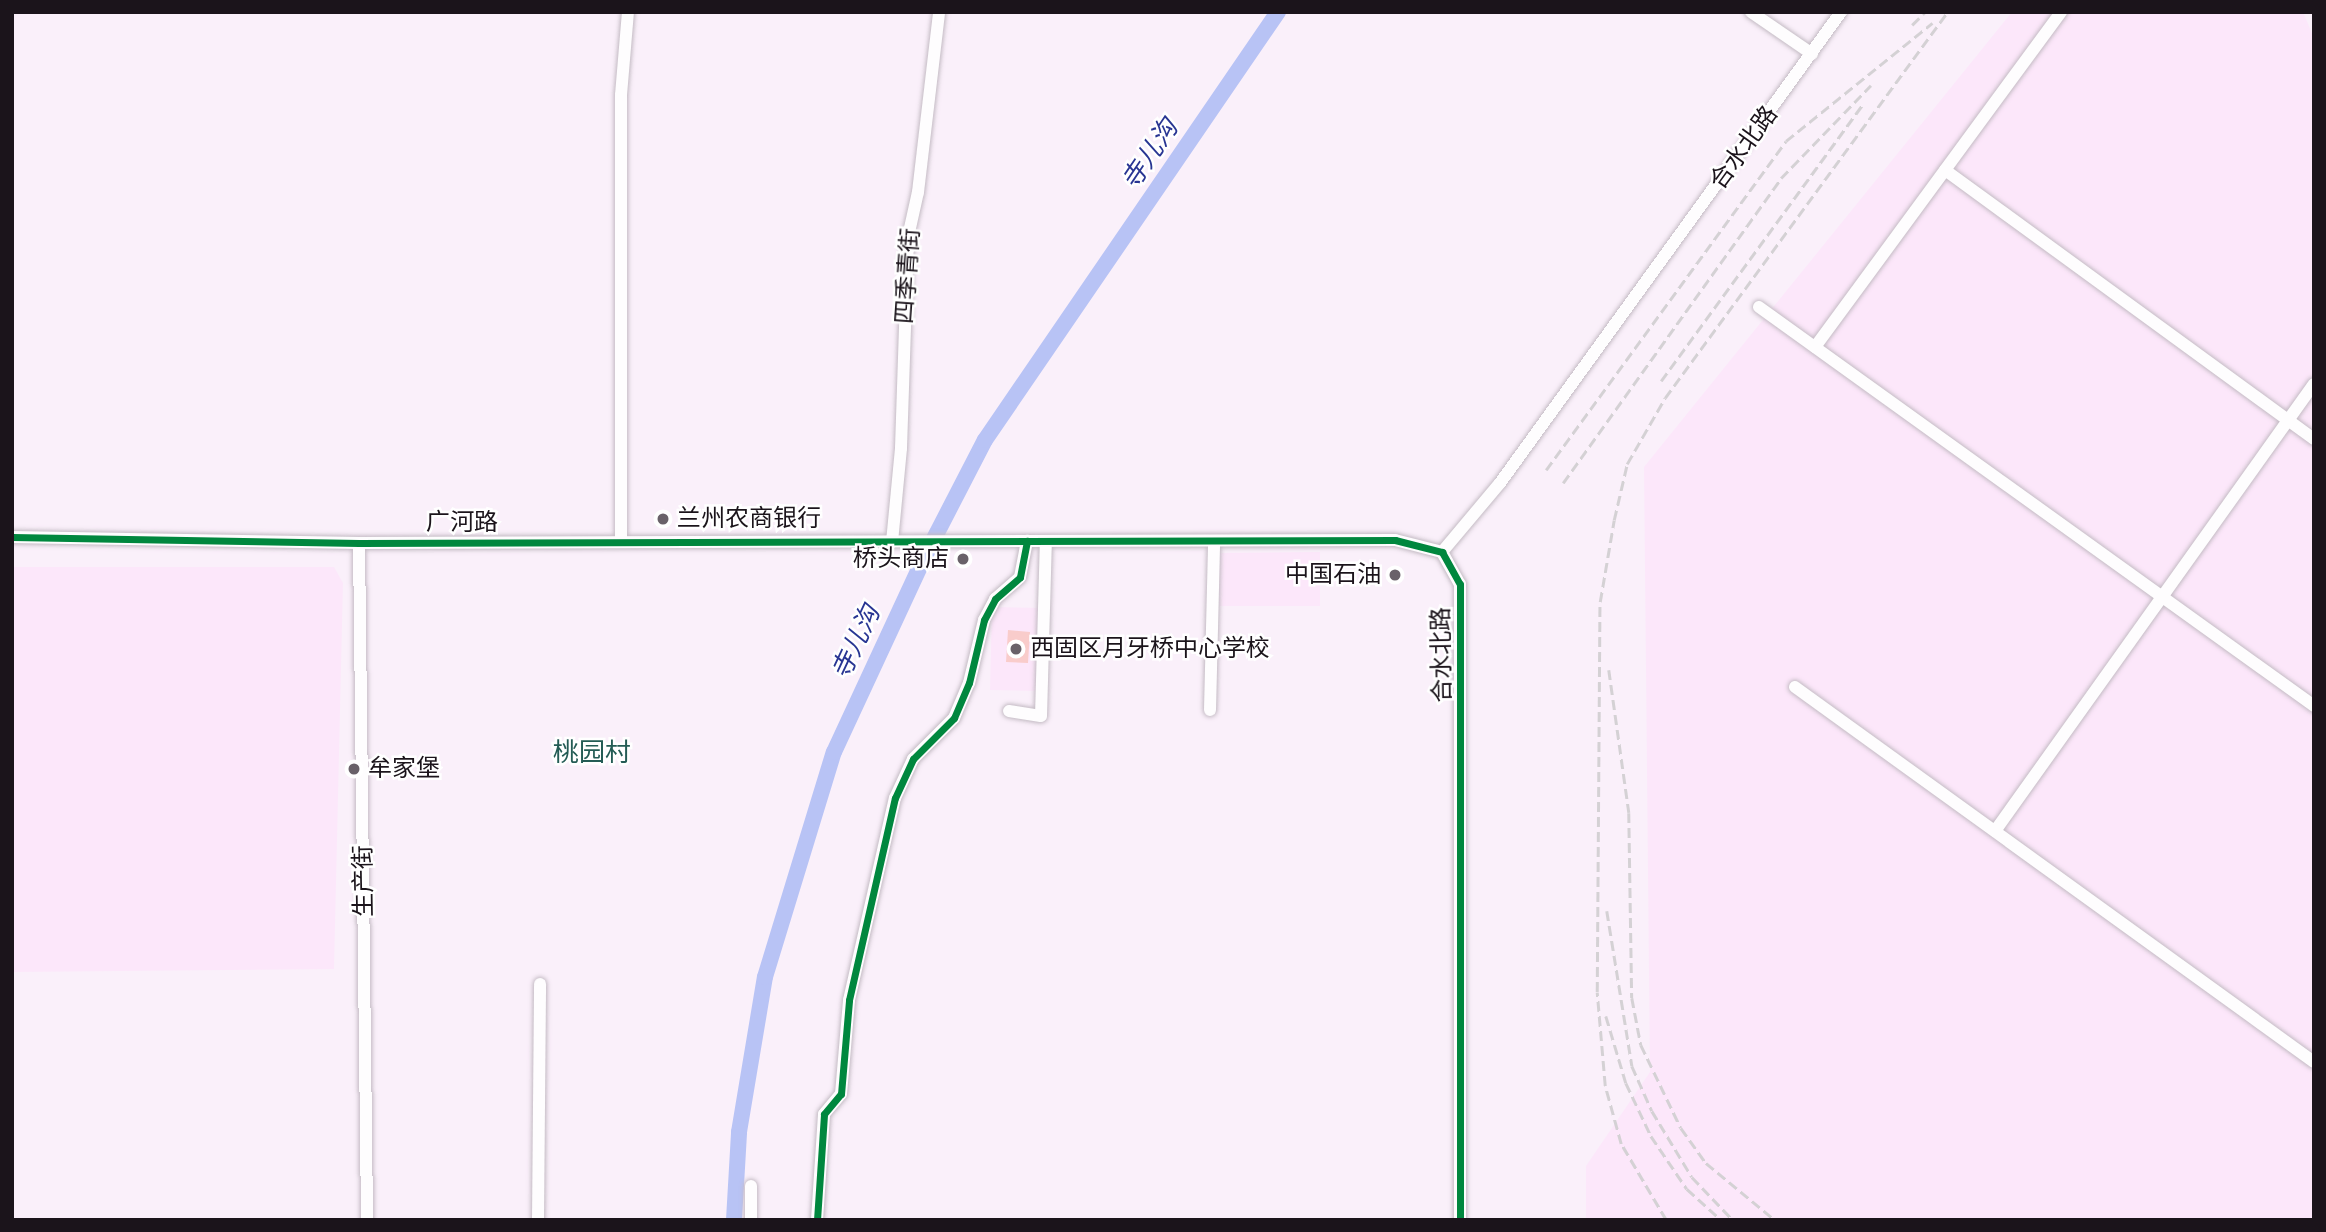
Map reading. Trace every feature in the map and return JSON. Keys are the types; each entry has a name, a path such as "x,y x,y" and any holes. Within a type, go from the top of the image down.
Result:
{"street":[{"path":"621,542 621,95 628,12"},
{"name":"四季青街","path":"892,542 901,448 908,237 918,192 939,12"},
{"path":"1751,12 1812,54"},
{"name":"合水北路","path":"1460,1220 1460,584 1443,552 1508,472 1841,12"},
{"path":"1815,347 2061,12"},
{"path":"1945,170 2314,439"},
{"path":"1759,307 2314,706"},
{"path":"1995,831 2160,595 2314,384"},
{"name":"广河路","path":"12,537 359,543 1027,541"},
{"path":"817,1220 824,1114 841,1094 849,1000 895,798 913,759 954,718 969,683 984,620 995,599 1020,577 1027,541 1395,540 1443,552"},
{"path":"1210,710 1214,541"},
{"path":"1009,711 1041,716 1046,542"},
{"name":"生产街","path":"359,543 367,1220"},
{"path":"1795,687 2314,1062"},
{"path":"537,1220 540,984"},
{"path":"751,1186 751,1220"}],"shaded area":[{"path":"2012,12 2303,12 2314,38 2314,1220 1586,1220 1586,1166 1650,1072 1644,467"},
{"path":"1320,552 1320,606 1219,606 1219,553"},
{"path":"12,567 334,567 343,583 334,969 12,972"},
{"name":"西固区月牙桥中心学校","path":"992,607 1042,608 1040,691 990,690"},
{"path":"1008,630 1030,632 1028,663 1006,662"}],"waterway":[{"name":"寺儿沟","path":"734,1220 739,1132 765,977 834,752 923,560 985,440 1278,12"}],"railway":[{"path":"1912,25 1925,12"},
{"path":"1666,1220 1621,1144 1605,1086 1597,992 1600,602 1627,464 1665,398 1948,12"},
{"path":"1546,470 1786,141 1932,23"},
{"path":"1563,483 1781,178 1871,85"},
{"path":"1661,381 1863,104"},
{"path":"1609,670 1629,813 1632,998 1641,1045 1681,1128 1706,1163 1775,1220"},
{"path":"1607,911 1632,1066 1652,1111 1692,1177 1733,1220"},
{"path":"1606,1016 1626,1083 1651,1136 1687,1189 1718,1217"}],"cycle path":[{"path":"12,537 359,543 1395,540 1442,552 1460,584 1460,1220"},
{"path":"817,1220 824,1114 841,1094 849,1000 895,798 913,759 954,718 969,683 984,620 995,599 1020,577 1027,541"}],"place":[{"name":"兰州农商银行","path":"663,519"},
{"name":"桥头商店","path":"963,559"},
{"name":"中国石油","path":"1395,575"},
{"name":"西固区月牙桥中心学校","path":"1016,649"},
{"name":"牟家堡","path":"354,769"}],"district":[{"name":"桃园村","path":"592,754"}]}
